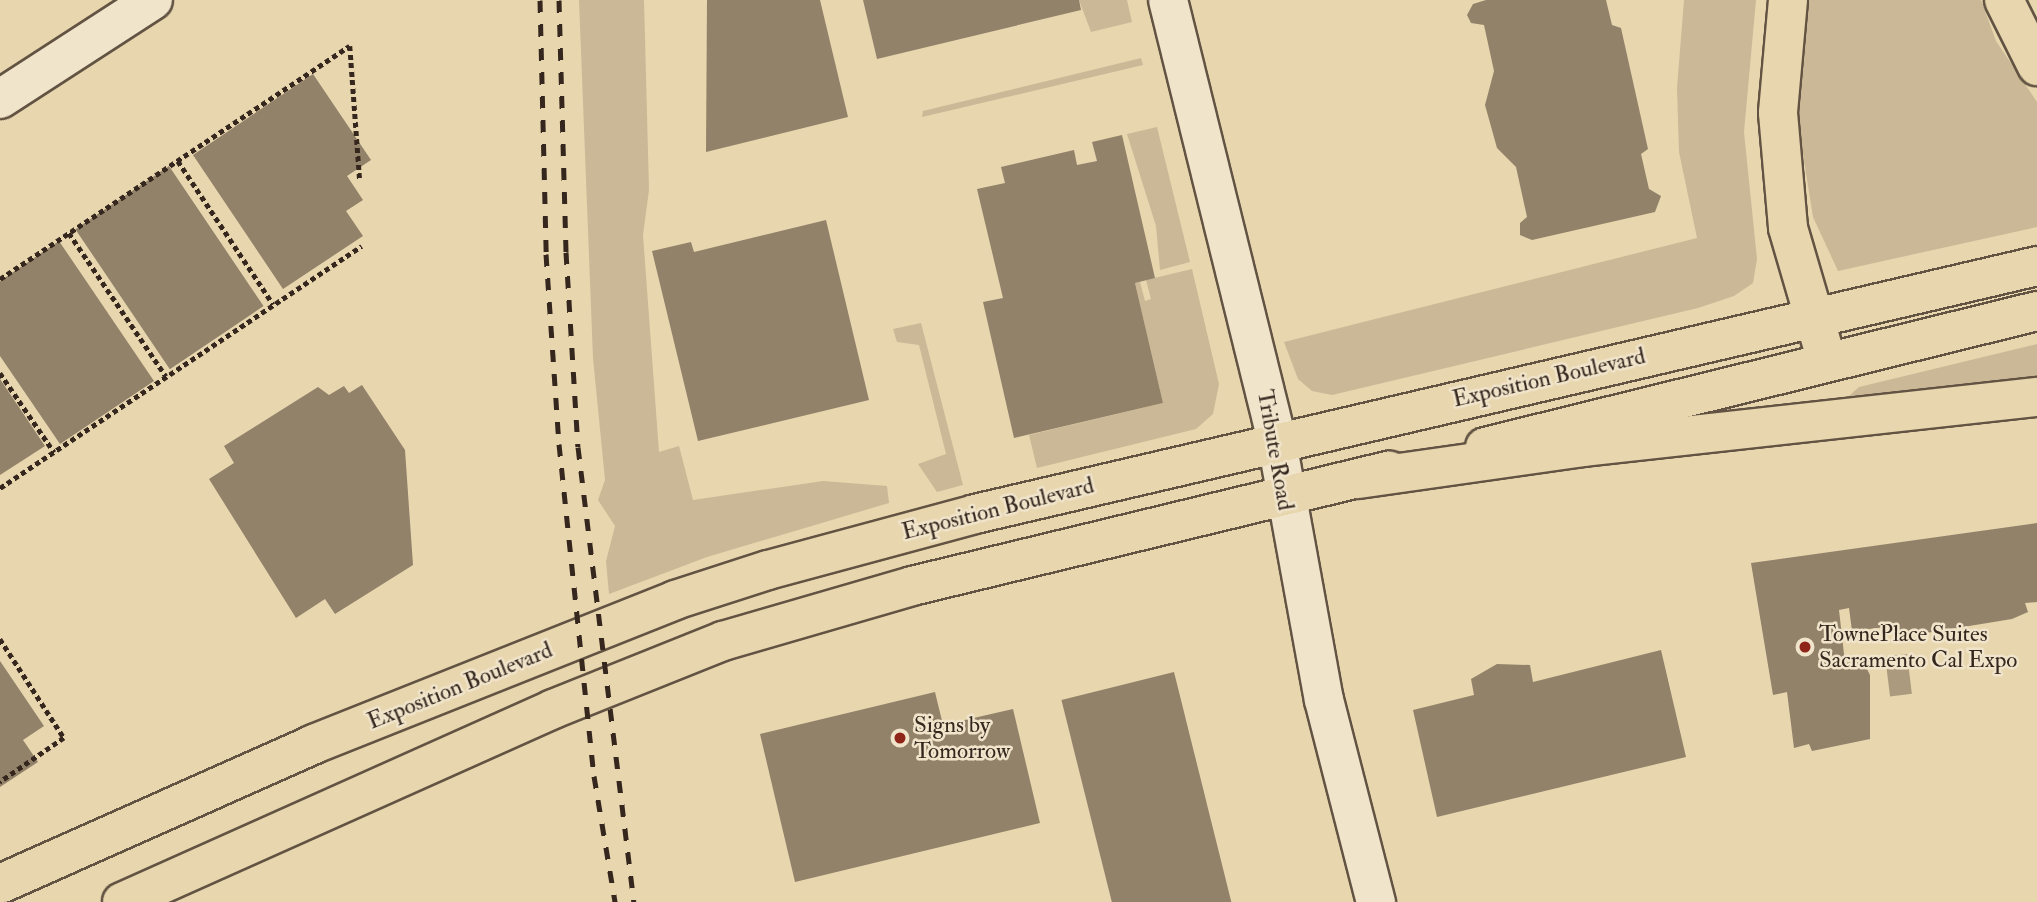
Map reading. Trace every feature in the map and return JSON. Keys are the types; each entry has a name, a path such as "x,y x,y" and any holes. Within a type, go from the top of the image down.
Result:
{"main road":[{"path":"1788,0 1778,113 1788,228 1827,361"},
{"path":"2004,0 2037,66"},
{"name":"Exposition Boulevard","path":"0,884 230,779 675,600 863,542 1812,316 2037,266"},
{"path":"122,902 553,709 711,645 912,586 1283,499 1827,361 2037,311"},
{"path":"1358,479 1583,447 2037,397"}],"street":[{"path":"0,99 153,0"},
{"name":"Tribute Road","path":"1168,0 1278,442 1283,499 1324,700 1376,902"}],"path":[{"path":"0,279 350,46 360,182"},
{"path":"178,160 273,304"},
{"path":"69,233 166,376"},
{"path":"0,488 361,246"},
{"path":"0,373 54,452"},
{"path":"0,639 64,738 0,782"}],"shaded area":[{"path":"579,0 644,0 649,190 643,235 659,452 679,446 693,500 823,481 887,486 889,503 707,557 609,594 606,561 615,526 598,500 605,480 593,358"},
{"path":"1079,0 1127,0 1132,22 1091,32"},
{"path":"1684,0 1756,0 1744,132 1757,259 1753,283 1734,296 1698,308 1332,395 1312,391 1298,379 1284,342 1697,238 1679,152 1677,88"},
{"path":"1806,0 1981,0 1996,41 2037,102 2037,227 1838,271 1813,217 1797,109"},
{"path":"1141,58 1143,65 922,117 923,111"},
{"path":"1157,127 1190,262 1160,270 1156,226 1127,134"},
{"path":"1192,269 1219,384 1213,414 1196,429 1037,468 1029,435 1163,403 1135,283 1140,282 1145,301 1151,299 1146,280"},
{"path":"921,323 963,485 937,492 918,464 946,454 919,345 897,342 893,329"},
{"path":"2037,344 2037,380 1849,396 1859,387"},
{"path":"1907,654 1912,694 1890,696 1885,657"}],"building":[{"path":"707,0 820,0 848,117 706,152"},
{"path":"863,0 1079,0 1081,10 877,59"},
{"path":"1486,0 1606,0 1612,25 1621,28 1648,149 1641,154 1649,189 1661,196 1655,212 1532,240 1520,235 1520,223 1527,217 1516,167 1497,148 1485,105 1494,71 1484,25 1471,23 1467,15 1473,4"},
{"path":"313,74 371,160 347,176 363,200 346,211 363,236 283,289 193,155"},
{"path":"1122,135 1155,278 1135,283 1163,403 1014,438 983,302 1003,298 977,189 1005,183 1001,167 1074,150 1077,165 1097,161 1092,142"},
{"path":"169,166 264,306 170,369 75,229"},
{"path":"826,220 869,400 698,441 652,251 691,242 694,252"},
{"path":"59,241 154,381 60,444 0,356 0,281"},
{"path":"0,379 45,446 0,475"},
{"path":"362,385 405,450 413,565 335,614 325,599 296,618 209,479 234,463 224,446 318,387 329,395 344,386 349,393"},
{"name":"TownePlace Suites Sacramento Cal Expo","path":"2037,523 2037,602 2025,603 2028,612 2012,619 1920,634 1899,633 1894,626 1852,631 1849,608 1839,610 1845,663 1863,661 1870,675 1870,739 1812,751 1809,744 1794,748 1787,692 1773,695 1751,563"},
{"path":"1661,650 1686,757 1437,817 1413,710 1474,695 1471,679 1497,664 1530,665 1533,682"},
{"path":"0,661 44,726 23,740 38,762 0,787"},
{"path":"1174,672 1231,902 1112,902 1061,700"},
{"path":"935,692 943,725 1013,709 1040,823 795,882 760,734"}],"railway":[{"path":"540,0 546,254 559,444 594,776 615,902"},
{"path":"559,0 566,252 578,447 634,902"}],"place":[{"name":"TownePlace Suites Sacramento Cal Expo","path":"1805,647"},
{"name":"Signs by Tomorrow","path":"900,738"}]}
